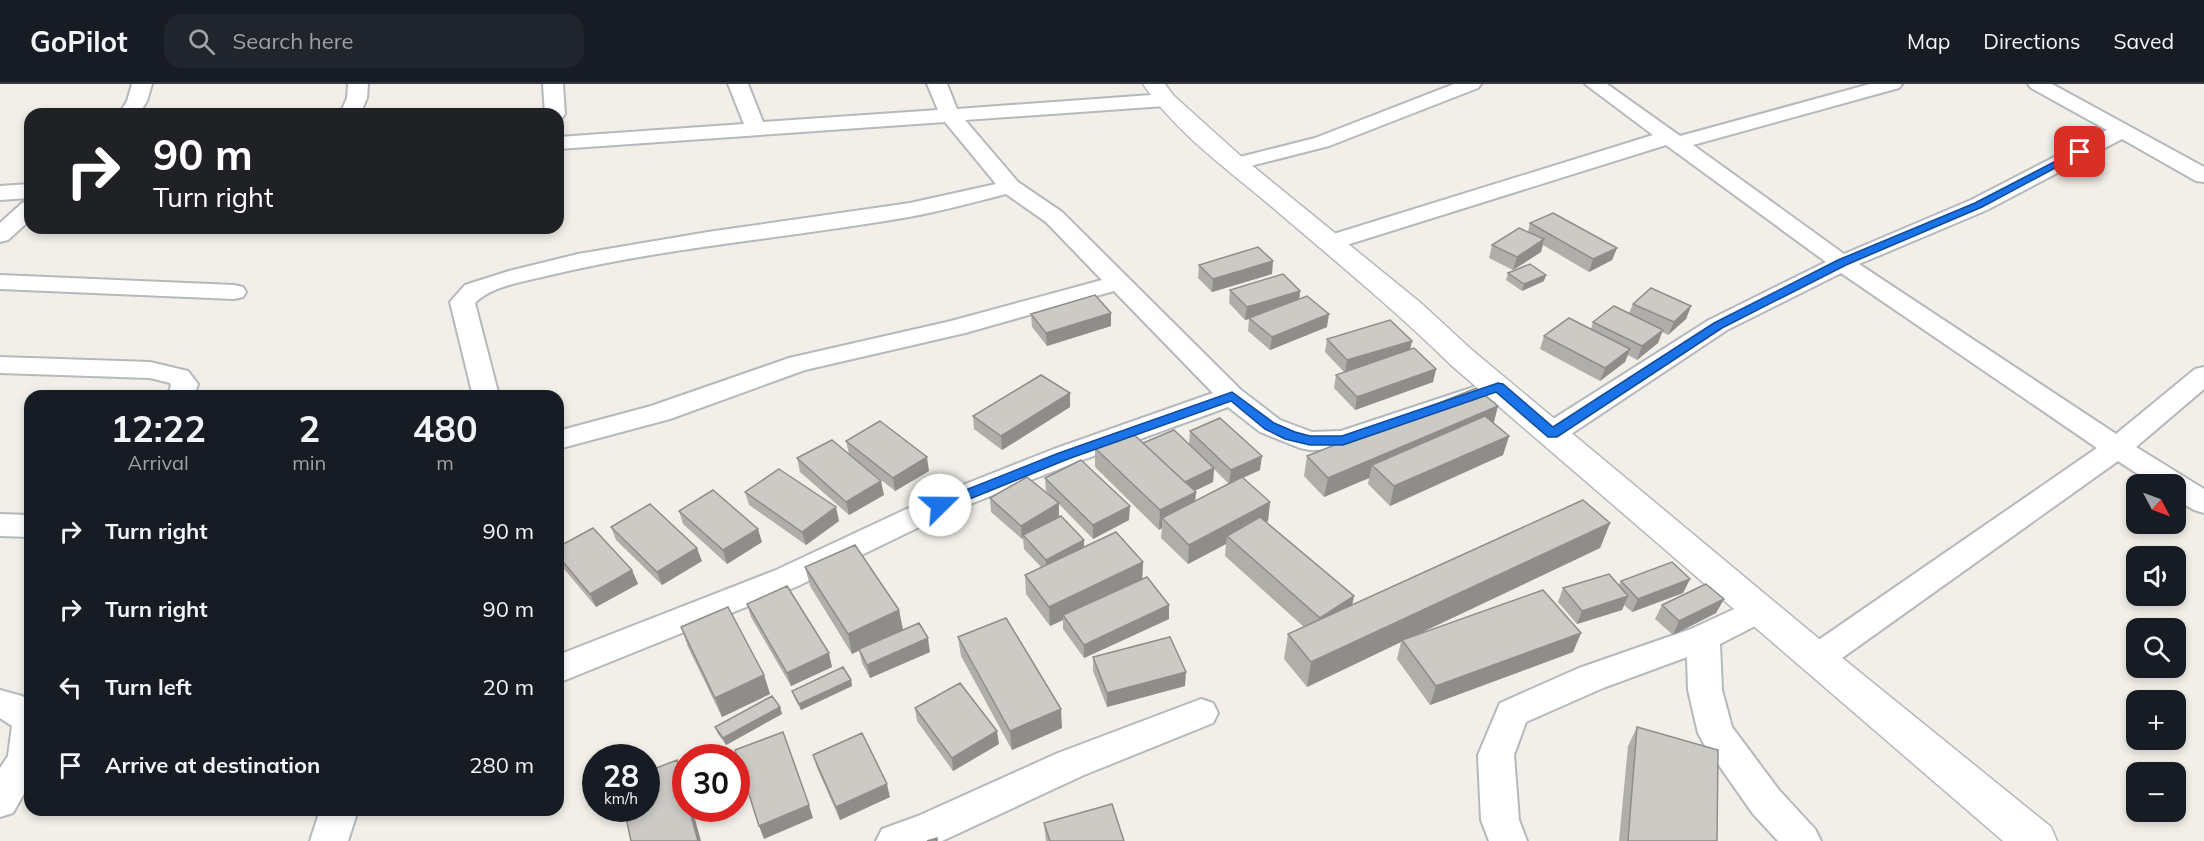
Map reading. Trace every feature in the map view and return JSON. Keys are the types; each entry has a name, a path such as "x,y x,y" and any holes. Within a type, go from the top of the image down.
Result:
{"street":[{"path":"132,108 142,84"},
{"path":"353,108 357,98 358,84"},
{"path":"553,84 555,108"},
{"path":"738,84 756,129"},
{"path":"937,84 949,114 1010,187 1054,217 1086,248 1116,283 1232,396 1270,426 1310,441 1343,440 1498,387"},
{"path":"1235,164 1322,142 1471,84"},
{"path":"1595,84 1842,263 2157,474"},
{"path":"1332,242 1673,140 1892,84"},
{"path":"2038,84 2204,176"},
{"path":"564,143 949,114 1160,92 1235,164 1332,242 1412,310 1462,358 1816,659 2035,841"},
{"path":"1552,434 1718,325 1842,263 1979,205 2121,131"},
{"path":"484,390 462,302 474,290 517,276 578,261 708,239 910,210 1010,187"},
{"path":"0,193 24,191"},
{"path":"0,235 24,213"},
{"path":"0,282 234,292"},
{"path":"564,438 660,413 798,364 956,328 1116,283"},
{"path":"0,365 150,370 178,377 185,384 183,390"},
{"path":"1816,659 2116,448 2204,375"},
{"path":"564,667 788,578 951,501 1064,456 1232,396"},
{"path":"2186,492 2204,503"},
{"path":"0,525 24,526"},
{"path":"1508,841 1500,820 1496,755 1512,712 1591,678 1703,638 1758,610"},
{"path":"1703,638 1705,690 1716,733 1766,802 1802,841"},
{"path":"0,704 10,706 24,717"},
{"path":"895,841 927,830 1071,764 1201,713"},
{"path":"0,801 24,761"},
{"path":"329,841 337,816"}],"building":[{"path":"1553,213 1617,248 1593,259 1530,223"},
{"path":"1519,228 1544,239 1517,257 1492,245"},
{"path":"1258,247 1273,261 1213,279 1199,265"},
{"path":"1530,264 1546,275 1524,284 1508,273"},
{"path":"1283,274 1300,291 1247,307 1230,290"},
{"path":"1651,288 1691,306 1674,322 1633,304"},
{"path":"1095,295 1111,313 1046,333 1031,314"},
{"path":"1307,296 1329,314 1272,337 1249,318"},
{"path":"1614,306 1663,330 1642,346 1593,322"},
{"path":"1569,318 1630,349 1605,368 1544,336"},
{"path":"1390,320 1412,341 1347,360 1327,339"},
{"path":"1414,348 1436,369 1357,397 1336,375"},
{"path":"1041,375 1070,393 1001,436 973,416"},
{"path":"1476,388 1498,406 1328,478 1307,456"},
{"path":"1485,416 1509,436 1394,486 1372,465"},
{"path":"1220,418 1262,456 1231,470 1190,431"},
{"path":"880,421 927,457 893,478 846,441"},
{"path":"1174,430 1214,468 1185,482 1143,443"},
{"path":"1130,431 1196,492 1160,510 1095,448"},
{"path":"832,440 881,481 846,502 797,458"},
{"path":"1081,460 1130,506 1093,525 1045,478"},
{"path":"779,469 836,507 802,532 745,492"},
{"path":"1027,477 1059,503 1021,526 990,498"},
{"path":"1242,477 1270,502 1189,545 1162,518"},
{"path":"713,490 758,529 723,550 679,511"},
{"path":"1583,500 1610,523 1311,662 1288,634"},
{"path":"650,504 697,548 657,572 611,527"},
{"path":"1061,516 1084,540 1046,560 1023,535"},
{"path":"1260,517 1354,596 1320,618 1227,536"},
{"path":"593,528 632,570 590,594 564,563 564,544"},
{"path":"1116,532 1143,562 1049,607 1025,575"},
{"path":"855,545 899,610 848,634 805,567"},
{"path":"1672,562 1690,579 1638,599 1621,581"},
{"path":"1609,574 1628,596 1582,611 1563,588"},
{"path":"1147,577 1169,605 1084,645 1063,615"},
{"path":"1706,584 1724,599 1679,621 1662,605"},
{"path":"787,586 829,653 787,673 747,604"},
{"path":"1543,590 1581,633 1436,686 1402,640"},
{"path":"728,607 764,675 715,698 681,627"},
{"path":"1006,618 1061,709 1010,731 958,637"},
{"path":"919,623 928,638 867,665 859,649"},
{"path":"1170,637 1186,672 1107,693 1093,657"},
{"path":"843,667 851,680 799,704 792,691"},
{"path":"960,683 997,731 952,758 915,708"},
{"path":"772,696 780,707 723,738 715,727"},
{"path":"1637,727 1718,750 1717,841 1628,841"},
{"path":"783,732 809,805 759,826 750,798 750,744"},
{"path":"862,733 887,784 836,807 813,755"},
{"path":"672,762 672,822 693,822 698,841 631,841 627,822 660,822 660,767"},
{"path":"1112,804 1124,841 1050,841 1044,823"}],"route":[{"path":"940,505 1064,456 1232,396 1270,426 1290,435 1310,441 1343,440 1498,387 1552,434 1718,325 1842,263 1979,205 2080,152"}]}
